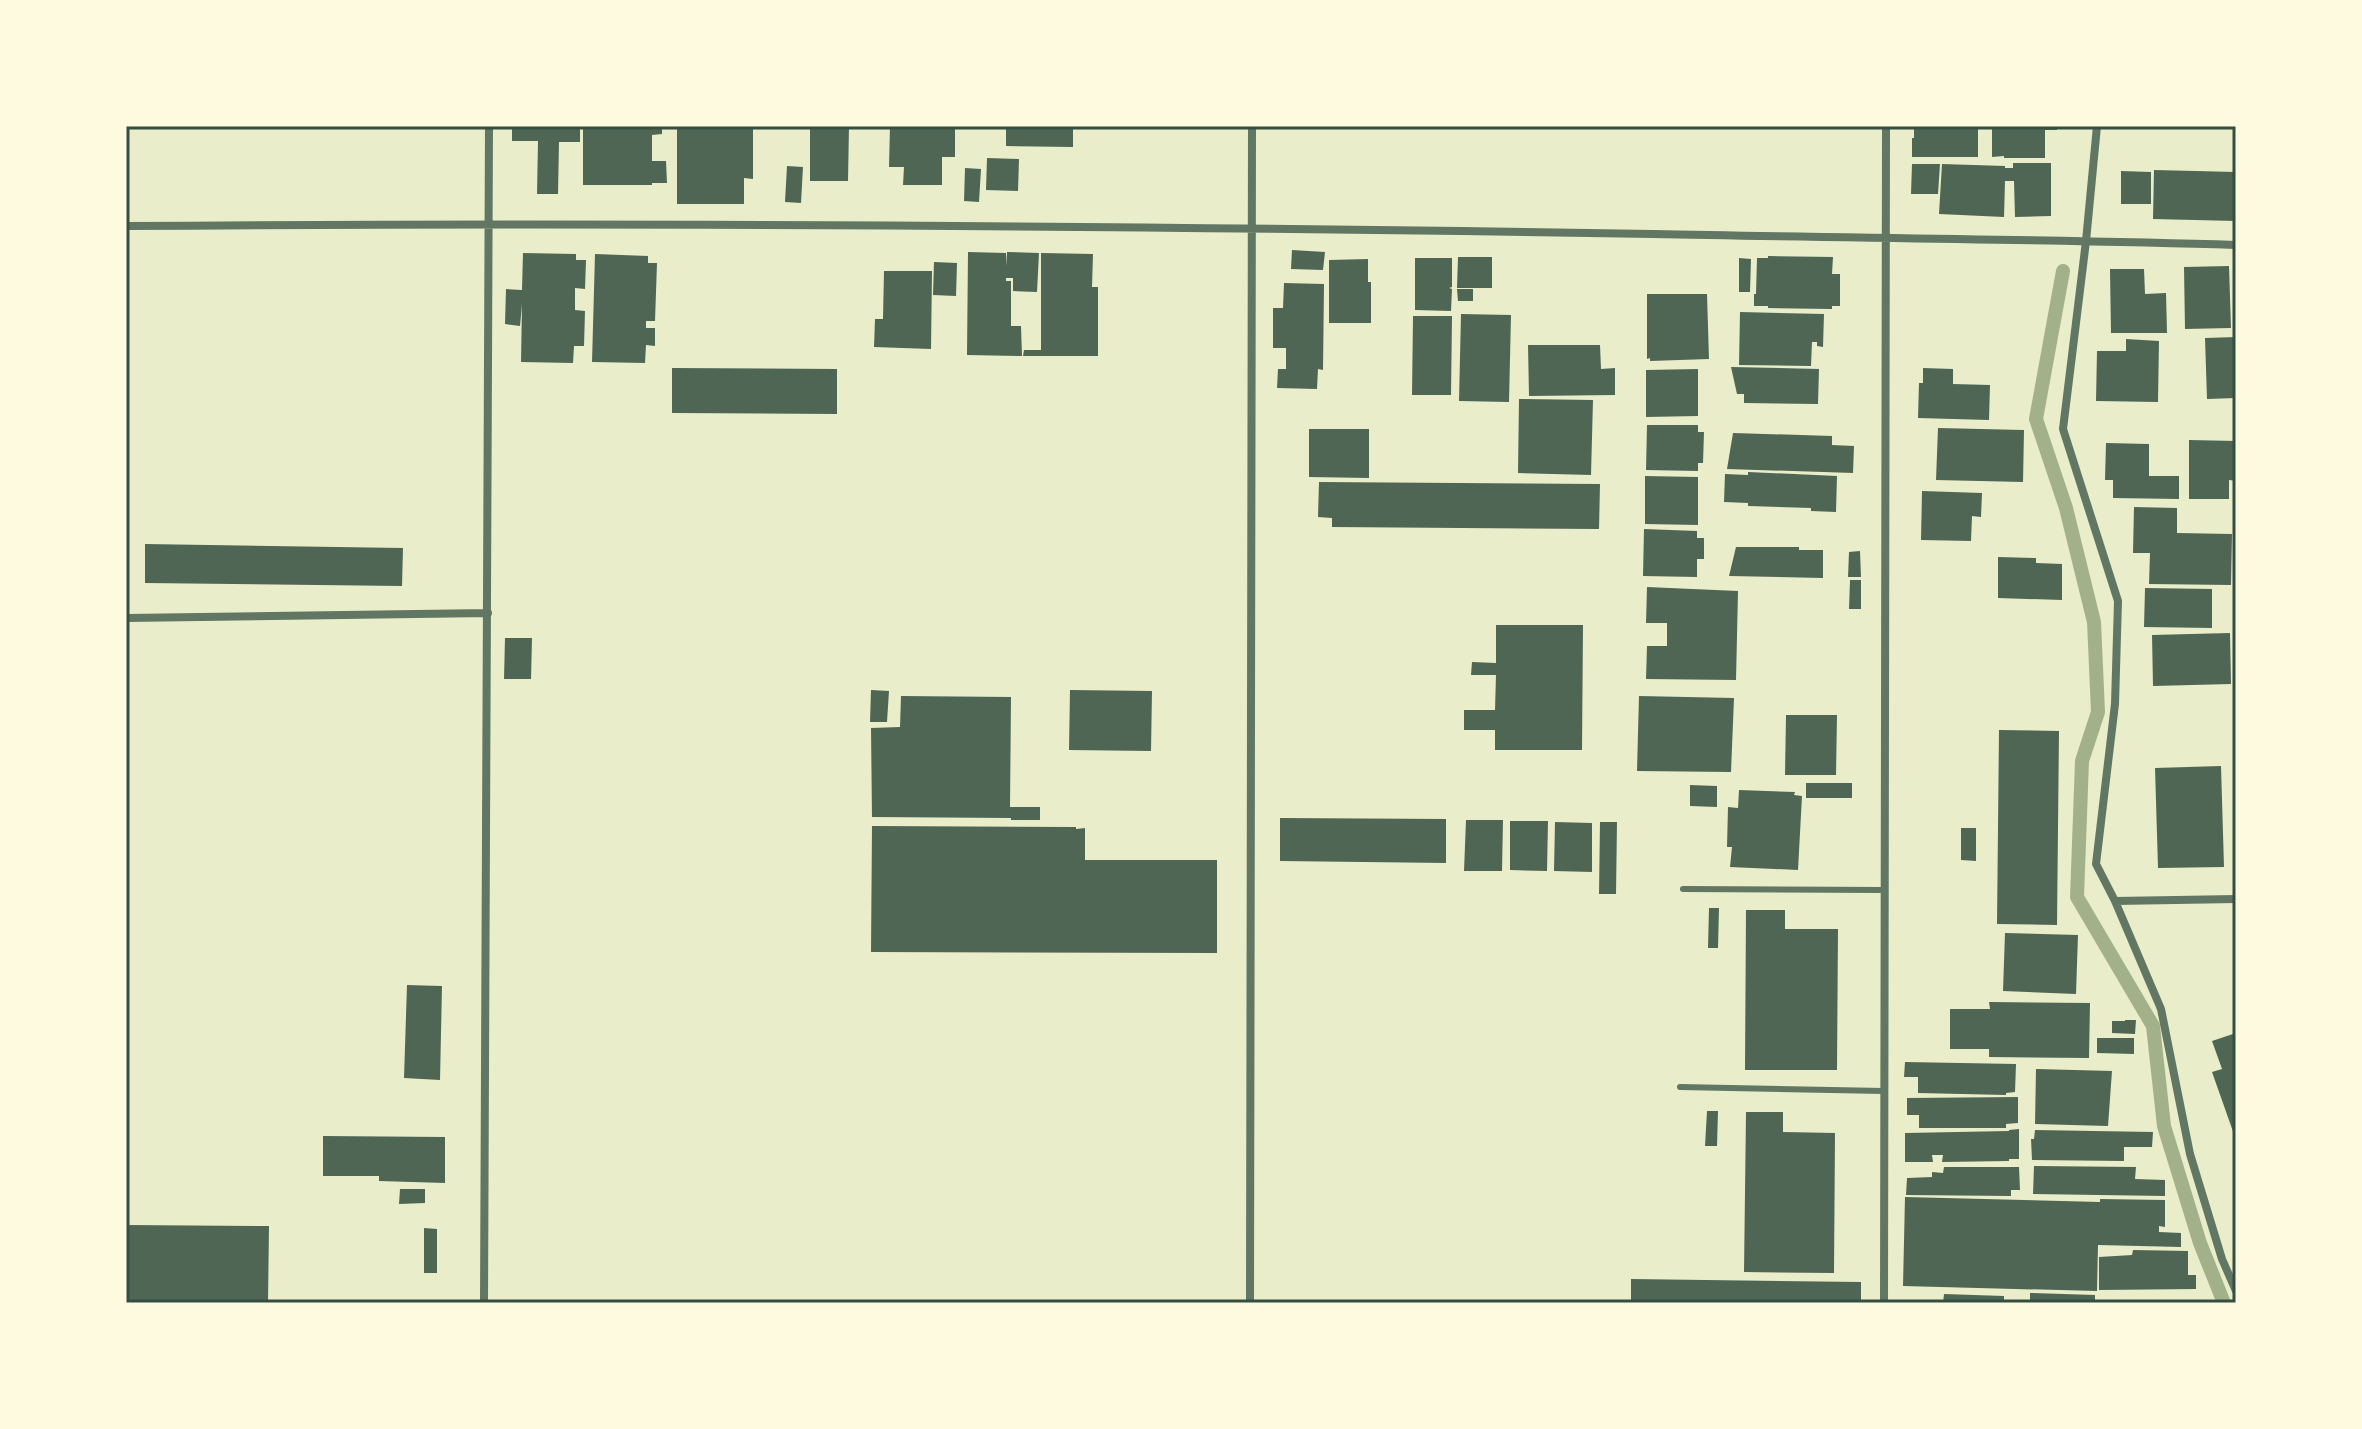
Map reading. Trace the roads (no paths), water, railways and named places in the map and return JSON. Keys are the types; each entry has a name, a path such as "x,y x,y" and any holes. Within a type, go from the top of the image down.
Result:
{"street":[{"path":"484,1303 489,126"},
{"path":"1250,1303 1252,126"},
{"path":"1884,1303 1886,126"},
{"path":"2097,126 2063,429 2118,601 2115,704 2096,864 2161,1009 2190,1154 2222,1259 2236,1291"},
{"path":"126,226 488,223 1252,228 2236,245"},
{"path":"126,618 488,613"},
{"path":"2115,901 2236,899"}],"lane":[{"path":"1683,889 1885,890"},
{"path":"1680,1087 1884,1091"}],"waterway":[{"path":"2063,271 2036,419 2066,508 2094,622 2098,712 2082,761 2077,897 2153,1026 2164,1126 2200,1243 2224,1303"}]}
